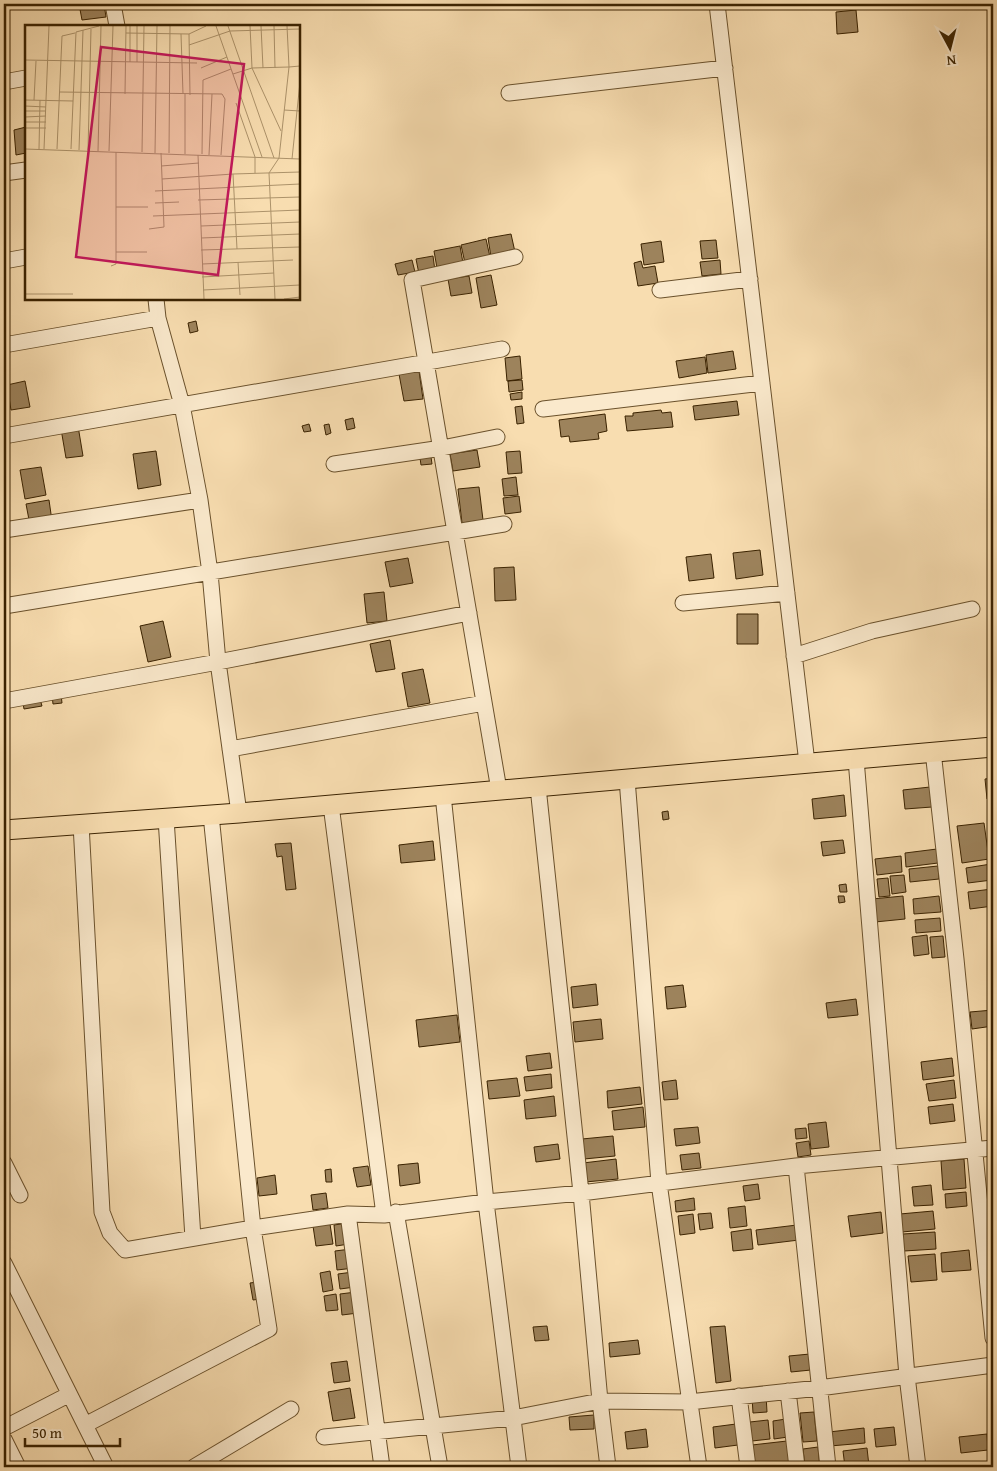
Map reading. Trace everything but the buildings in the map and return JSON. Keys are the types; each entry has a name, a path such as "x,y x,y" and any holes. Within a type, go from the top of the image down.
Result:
{"main road":[{"path":"4,830 239,813 993,747"}],"street":[{"path":"113,4 117,25"},
{"path":"717,4 807,763"},
{"path":"509,93 725,68"},
{"path":"4,82 25,78"},
{"path":"4,173 25,170"},
{"path":"499,790 412,280 515,257"},
{"path":"4,261 25,258"},
{"path":"660,290 750,279"},
{"path":"156,300 158,318 182,405 200,500 210,574 218,662 239,813"},
{"path":"4,345 158,318"},
{"path":"4,436 502,349"},
{"path":"543,409 762,383"},
{"path":"334,464 442,448 497,437"},
{"path":"4,530 200,500"},
{"path":"4,606 210,574 504,524"},
{"path":"683,604 787,593"},
{"path":"794,656 872,630 972,609"},
{"path":"4,701 469,613"},
{"path":"230,749 484,703"},
{"path":"933,751 955,950 993,1338"},
{"path":"856,759 907,1376 918,1467"},
{"path":"627,779 659,1182 699,1467"},
{"path":"538,787 608,1467"},
{"path":"443,795 486,1202 519,1467"},
{"path":"331,805 390,1213 434,1426 440,1467"},
{"path":"85,1425 269,1329 253,1228 211,815"},
{"path":"166,818 193,1238"},
{"path":"81,824 102,1212 110,1233 124,1250 348,1214 390,1213 581,1193 796,1166 993,1148"},
{"path":"4,1163 20,1195"},
{"path":"796,1166 828,1467"},
{"path":"348,1214 382,1467"},
{"path":"4,1263 68,1395 106,1467"},
{"path":"324,1437 513,1418 600,1401 689,1402 819,1388 993,1365"},
{"path":"788,1391 797,1467"},
{"path":"4,1428 68,1395"},
{"path":"738,1396 748,1467"},
{"path":"194,1467 291,1409"},
{"path":"4,1439 18,1467"}]}
